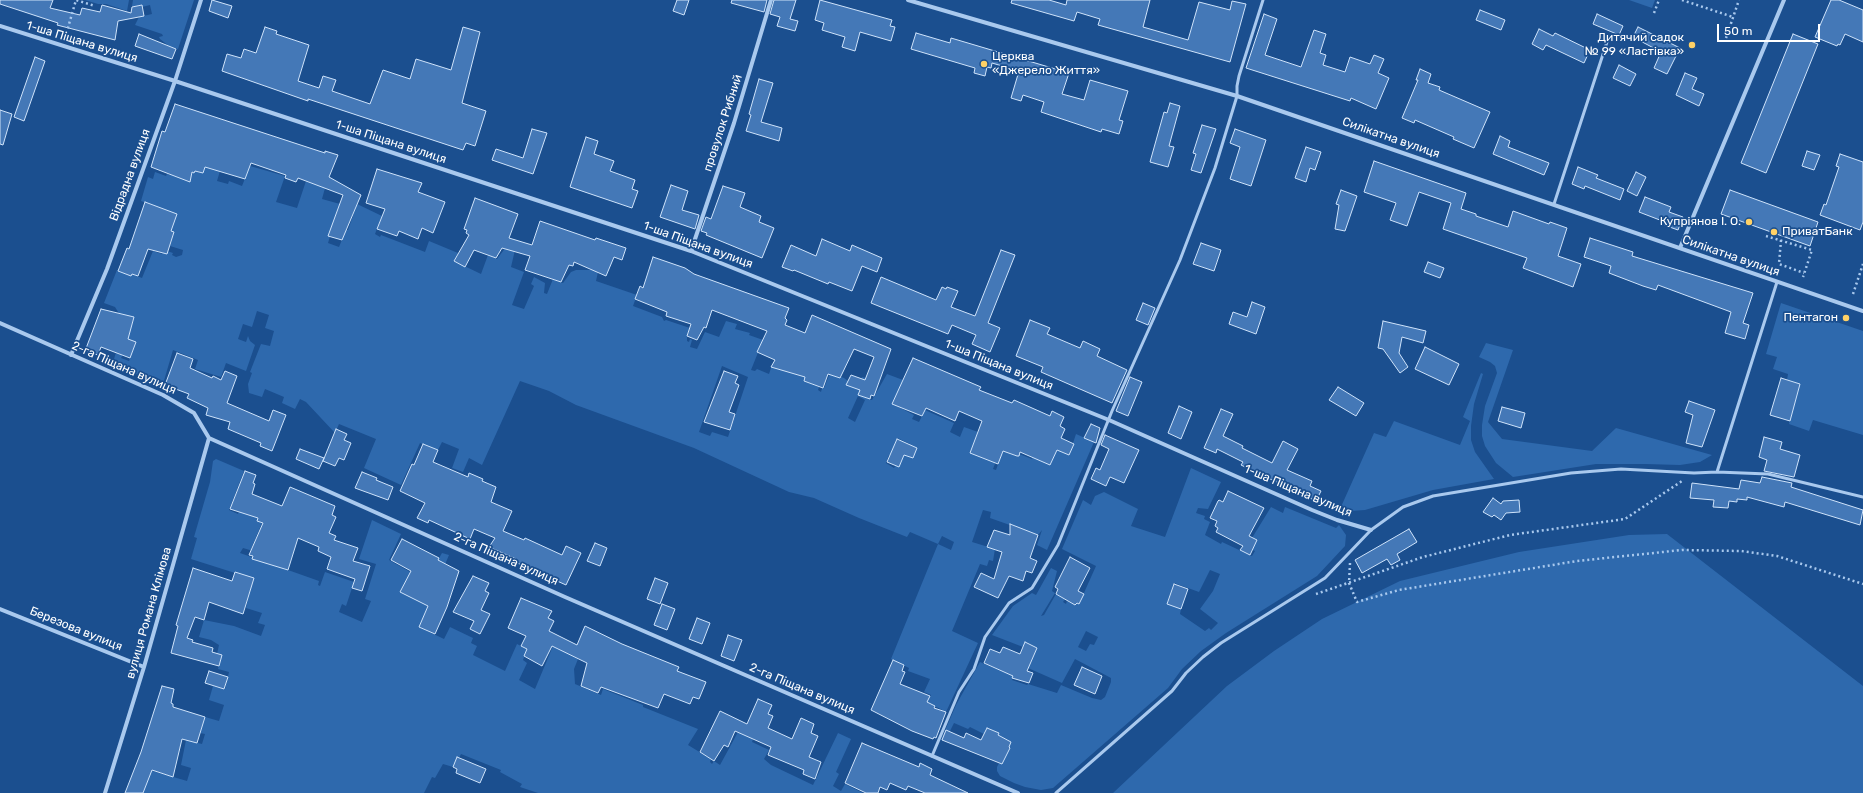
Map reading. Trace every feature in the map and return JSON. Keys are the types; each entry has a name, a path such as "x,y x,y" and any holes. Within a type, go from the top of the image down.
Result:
{"street":[{"name":"Відрадна вулиця","path":"71,355 107,269 175,81 201,0"},
{"name":"провулок Рибний","path":"691,251 734,123 771,0"},
{"name":"Силікатна вулиця","path":"908,0 1237,96 1863,311"},
{"path":"1680,248 1784,0"},
{"name":"1-ша Піщана вулиця","path":"0,26 175,81 691,251 1109,420 1312,510 1337,520 1372,530"},
{"name":"2-га Піщана вулиця","path":"0,323 163,395 194,413 209,438 565,597 1018,793"},
{"name":"вулиця Романа Клімова","path":"105,793 144,667 209,438"},
{"name":"Березова вулиця","path":"0,609 144,667"}],"lane":[{"path":"932,756 959,692 974,669 985,637 1009,603 1032,588 1058,546 1109,420 1180,260 1215,168 1237,96 1239,76 1263,0"},
{"path":"1554,204 1607,42"},
{"path":"1717,472 1777,282"},
{"path":"1056,793 1172,691 1186,673 1203,656 1221,643 1325,578 1372,530 1402,507 1433,496 1585,472 1621,469 1694,473 1717,472 1768,474 1863,497"}],"path":[{"path":"68,27 76,0 95,6"},
{"path":"90,4 92,0"},
{"path":"1654,13 1659,0"},
{"path":"1682,0 1733,17"},
{"path":"1726,38 1739,0"},
{"path":"1766,236 1812,250 1803,277"},
{"path":"1781,240 1779,264 1804,273"},
{"path":"1852,294 1863,264"},
{"path":"1316,595 1423,557 1510,535 1624,519 1672,487"},
{"path":"1348,555 1351,571 1349,583 1357,602 1399,590 1577,561 1682,550 1742,551 1777,556 1863,584"}],"shaded area":[{"path":"85,0 129,0 127,11 106,4 98,4"},
{"path":"133,0 194,0 178,49 170,47 160,39 159,37 163,36 162,34 135,25 139,17 152,14 150,5 142,7 142,5 138,5 138,8 132,6"},
{"path":"1629,0 1655,0 1652,8"},
{"path":"206,163 213,169 220,171 217,181 228,184 229,181 242,186 250,166 285,176 276,202 297,208 306,181 325,188 322,199 340,204 328,243 339,247 346,230 348,230 357,204 382,216 375,234 380,237 381,235 425,252 429,241 458,253 454,261 481,274 488,255 497,259 506,247 515,250 511,267 524,272 512,305 524,309 534,286 531,284 534,277 545,283 544,293 547,294 553,279 563,283 571,272 576,270 592,270 598,272 596,281 637,295 633,306 662,317 664,321 666,320 690,328 687,341 689,342 690,339 692,340 690,347 697,349 705,332 719,337 726,321 737,324 735,329 750,333 749,335 763,340 751,370 755,371 757,369 769,374 772,365 806,375 804,381 819,387 818,390 821,392 822,388 820,386 824,388 830,373 844,378 848,381 847,385 857,389 862,377 866,378 859,395 872,400 887,374 903,380 893,404 914,415 912,419 919,422 925,410 954,423 950,432 960,437 964,427 978,432 970,453 984,458 998,456 993,469 996,470 1004,448 1016,456 1019,454 1032,459 1035,450 1042,453 1039,460 1050,465 1057,450 1069,455 1076,434 1094,442 1047,550 1037,545 1042,530 1038,535 990,518 991,512 983,510 972,542 995,549 993,561 989,560 987,566 980,564 952,631 978,643 946,712 921,699 929,698 931,695 924,692 930,679 908,671 909,668 891,659 938,544 910,532 907,537 814,498 789,492 694,448 576,405 549,391 520,381 482,465 469,458 463,472 452,468 459,449 442,442 438,450 420,443 401,485 364,468 376,439 339,424 335,433 306,402 300,399 295,409 282,403 284,397 265,389 262,397 249,393 248,384 252,373 250,372 261,344 270,346 274,331 265,328 269,315 257,311 252,327 243,324 238,339 246,342 248,336 250,341 255,345 246,371 226,363 221,377 195,369 198,360 173,350 163,384 117,367 118,361 114,359 117,349 124,352 121,358 129,361 136,342 128,341 119,325 131,328 134,318 120,315 115,307 104,303 117,270 131,276 132,274 142,278 153,251 162,254 164,250 173,253 172,255 176,257 182,255 183,250 170,246 174,232 170,231 177,214 141,201 148,177 153,179 155,172 166,176 167,174 170,175 171,171 188,171 194,173 195,171 203,173","holes":["722,366 748,377 728,437 712,432 710,436 699,432","858,396 865,400 855,422 848,418","897,438 910,444 906,455 904,455 894,468 886,463 889,455 895,458 899,447 894,445","942,536 954,542 951,550 938,544"]},
{"path":"1781,303 1863,331 1863,435 1813,420 1809,431 1789,424 1800,384 1787,380 1788,374 1773,369 1777,357 1766,354"},
{"path":"1486,343 1513,350 1488,422 1502,439 1592,451 1616,428 1712,455 1700,462 1680,465 1596,464 1513,477 1496,463 1485,446 1482,436 1485,406 1497,373 1495,366 1479,357"},
{"path":"1481,373 1483,374 1474,404 1471,440 1475,452 1494,479 1433,490 1365,510 1350,511 1340,509 1374,433 1386,437 1394,421 1460,445 1470,421 1463,417"},
{"path":"216,459 244,471 229,510 238,514 239,511 258,518 257,521 262,523 251,549 253,551 243,548 240,553 319,581 318,585 320,586 325,572 354,582 346,606 342,604 339,612 362,622 371,601 365,599 376,564 359,559 372,520 401,534 389,560 426,581 442,553 449,555 419,627 444,639 450,627 473,638 471,643 477,646 473,655 505,671 517,644 527,649 523,660 527,663 519,680 535,689 553,646 578,659 574,669 575,684 601,695 603,689 698,729 688,745 711,759 710,762 712,764 714,761 720,765 738,732 753,739 752,742 769,750 764,759 771,765 813,785 838,733 851,739 836,772 839,774 833,786 841,791 845,784 863,793 538,793 520,787 522,784 500,772 501,770 461,754 459,758 457,757 453,767 443,764 435,778 432,777 424,793 143,793 136,766 187,781 191,768 181,765 186,740 202,744 205,734 200,733 205,717 219,721 224,705 209,700 213,686 225,689 229,672 218,669 222,655 217,654 219,645 211,640 199,637 204,620 234,626 261,636 265,625 258,623 262,613 246,608 249,594 235,573 191,559 197,538 194,537 210,482 213,461"},
{"path":"1191,468 1221,482 1208,509 1198,508 1196,513 1205,516 1204,519 1210,522 1205,535 1221,544 1222,542 1252,556 1255,551 1249,548 1252,538 1271,507 1283,513 1285,507 1336,528 1339,525 1346,535 1345,546 1317,576 1226,633 1201,651 1182,669 1168,688 1053,788 1041,790 1025,787 1000,776 997,771 997,767 999,763 1002,764 1010,748 1011,742 1004,738 1001,743 996,740 999,733 987,728 984,734 970,727 968,729 954,723 945,741 941,740 956,705 980,662 1013,676 1012,680 1027,685 1028,684 1057,693 1061,685 1092,698 1101,700 1105,697 1111,682 1111,678 1075,659 1062,683 1028,668 1037,648 1025,642 1023,647 992,635 1013,606 1032,593 1036,595 1051,568 1057,571 1052,591 1055,593 1041,616 1044,615 1056,594 1065,599 1063,602 1066,604 1067,601 1075,605 1077,603 1079,604 1096,566 1062,549 1083,500 1091,505 1095,496 1104,492 1138,509 1131,526 1165,537","holes":["1210,570 1220,574 1213,591 1200,609 1218,623 1211,630 1209,628 1205,631 1180,614 1181,609 1167,603 1174,583 1199,592","1086,631 1098,637 1094,645 1090,644 1086,651 1078,647"]},
{"path":"1667,534 1863,686 1863,793 1113,793 1227,686 1274,651 1322,619 1400,581 1519,552 1629,535"}],"building":[{"path":"0,0 53,0 50,8 80,15 82,8 100,12 102,5 131,13 132,7 142,5 144,16 118,21 115,40 57,25 58,23 0,4"},
{"path":"212,0 232,6 228,18 209,11"},
{"path":"677,0 689,0 684,15 673,11"},
{"path":"732,0 767,0 764,12 731,3"},
{"path":"774,0 796,0 790,19 798,21 795,31 777,26 780,17 770,14"},
{"path":"820,0 892,20 890,26 895,27 891,41 860,32 855,51 842,47 845,37 822,30 824,23 815,20"},
{"path":"1012,0 1049,0 1066,5 1067,0 1150,0 1143,27 1188,40 1199,2 1230,10 1232,1 1246,4 1230,62 1098,25 1100,19 1077,12 1074,21 1011,3"},
{"path":"1831,0 1839,0 1863,10 1863,42 1845,34 1840,45 1838,44 1837,46 1815,37"},
{"path":"1480,10 1505,20 1501,30 1476,20"},
{"path":"1264,14 1277,19 1265,55 1301,67 1314,30 1326,34 1320,53 1326,55 1323,65 1345,72 1350,57 1370,64 1374,55 1384,59 1378,73 1389,78 1376,109 1351,98 1350,101 1246,68"},
{"path":"1597,14 1623,26 1619,35 1593,24"},
{"path":"265,27 277,31 276,34 309,45 298,81 319,88 323,76 336,80 332,91 370,104 383,70 410,79 416,59 451,70 463,27 480,32 462,103 486,111 475,146 466,143 463,150 308,99 308,101 222,71 227,54 241,58 244,49 256,53"},
{"path":"1638,27 1680,48 1667,74 1654,68 1661,52 1633,37"},
{"path":"1539,29 1553,36 1555,33 1590,50 1584,63 1546,45 1543,50 1532,44"},
{"path":"916,33 950,43 951,38 1069,73 1062,94 1084,100 1090,80 1128,91 1119,120 1123,121 1119,134 1102,129 1101,132 1041,112 1044,102 1023,95 1021,101 1011,98 1019,71 992,63 991,68 987,67 985,76 974,73 975,68 911,49"},
{"path":"139,34 176,49 172,59 135,46"},
{"path":"1793,34 1818,44 1766,173 1741,163"},
{"path":"35,57 45,61 24,121 14,117"},
{"path":"1619,65 1636,74 1630,86 1613,78"},
{"path":"1420,69 1431,74 1428,83 1440,87 1439,90 1490,112 1474,148 1453,139 1454,137 1415,120 1414,123 1402,118 1418,80 1416,80"},
{"path":"1685,73 1697,78 1692,89 1704,94 1699,106 1676,95"},
{"path":"759,79 773,83 761,122 782,128 779,141 746,131 751,115 749,114"},
{"path":"1170,103 1180,106 1169,146 1174,147 1168,167 1150,162 1164,112 1167,113"},
{"path":"175,104 325,153 325,151 338,155 329,177 361,195 342,240 328,236 343,195 298,178 296,182 285,178 286,175 251,163 245,179 205,167 203,173 195,171 194,173 192,172 190,182 151,167 162,131 165,132"},
{"path":"0,110 12,114 3,145 0,144"},
{"path":"1202,125 1216,129 1201,173 1191,170 1196,154 1193,153"},
{"path":"532,129 547,133 533,174 492,160 496,149 523,158"},
{"path":"1235,129 1266,140 1251,186 1230,179 1240,147 1230,143"},
{"path":"1500,136 1510,141 1508,147 1549,163 1544,175 1493,154"},
{"path":"586,137 598,141 594,154 614,161 610,171 635,180 632,189 638,191 632,208 570,187"},
{"path":"1306,147 1321,152 1315,170 1310,168 1306,182 1295,178"},
{"path":"1807,151 1820,155 1814,170 1802,166"},
{"path":"1840,154 1863,162 1863,222 1860,230 1820,215 1824,204 1826,205 1839,167 1836,166"},
{"path":"1374,161 1466,193 1461,209 1476,214 1476,216 1508,227 1513,211 1549,224 1550,222 1567,228 1558,256 1581,264 1573,287 1523,268 1527,258 1443,229 1451,203 1419,192 1407,226 1390,220 1396,203 1364,192"},
{"path":"1578,167 1598,175 1596,178 1624,189 1620,200 1585,186 1584,189 1572,184"},
{"path":"377,169 422,183 418,192 445,202 433,233 422,228 418,239 399,231 397,236 377,229 385,209 366,203"},
{"path":"1636,172 1646,177 1637,196 1627,191"},
{"path":"671,185 688,191 682,210 699,215 695,229 660,217"},
{"path":"723,186 745,193 740,207 761,216 759,222 774,228 762,258 706,235 707,233 701,231 706,217 711,219"},
{"path":"1341,190 1357,196 1345,231 1335,229 1339,205 1336,204"},
{"path":"1730,190 1818,222 1810,246 1721,214"},
{"path":"1645,197 1671,207 1669,212 1683,217 1678,230 1664,225 1665,222 1639,212"},
{"path":"475,198 518,214 509,238 532,245 540,221 595,240 596,238 626,248 622,260 614,257 606,276 574,262 573,266 569,265 561,282 525,270 530,256 502,248 496,258 474,250 465,267 454,261 469,235 466,233 467,230 464,229"},
{"path":"145,202 177,214 171,231 174,232 167,254 148,249 138,276 132,274 131,276 118,271 127,248 129,249"},
{"path":"1590,238 1633,252 1632,256 1753,293 1743,323 1749,325 1745,339 1725,333 1731,312 1658,285 1656,290 1643,286 1609,273 1611,266 1584,257"},
{"path":"822,239 850,251 852,245 882,258 877,272 862,266 852,291 782,267 791,245 816,256"},
{"path":"1201,243 1221,250 1214,271 1193,264"},
{"path":"1001,250 1015,255 988,323 1000,328 990,352 972,344 976,335 952,325 948,334 871,303 881,277 936,300 942,287 946,289 947,287 958,291 951,307 975,316"},
{"path":"653,257 685,268 694,274 789,308 785,318 787,320 785,325 805,333 812,315 891,349 874,396 871,395 870,399 858,395 860,390 846,385 851,375 865,380 874,357 854,349 840,378 828,374 823,388 804,381 805,377 771,367 775,360 757,352 767,331 733,318 712,310 706,328 704,327 697,340 687,336 691,324 666,316 667,312 635,299 640,286 643,288"},
{"path":"1428,262 1444,268 1440,278 1424,272"},
{"path":"1252,302 1265,307 1256,334 1229,324 1233,312 1247,317"},
{"path":"1143,303 1155,308 1148,325 1136,320"},
{"path":"101,309 134,317 128,339 136,342 130,358 101,347 98,355 85,351"},
{"path":"1030,320 1050,328 1047,334 1080,348 1083,341 1100,349 1097,356 1127,370 1112,403 1041,372 1043,367 1016,356"},
{"path":"1383,321 1426,331 1423,343 1402,337 1399,353 1408,367 1400,373 1383,349 1378,348"},
{"path":"1425,347 1459,364 1449,385 1415,369"},
{"path":"177,353 193,359 190,368 212,378 213,376 221,380 225,371 237,376 227,403 269,421 273,410 286,415 272,451 260,446 261,443 228,429 230,422 206,415 208,408 187,398 189,394 165,385"},
{"path":"913,358 981,387 979,390 1012,403 1014,400 1050,416 1052,411 1064,417 1060,426 1065,429 1061,438 1074,444 1069,455 1057,450 1050,465 1020,452 1019,456 1017,456 1003,451 998,464 970,453 982,421 959,411 955,421 926,408 922,416 892,404"},
{"path":"724,371 738,376 735,383 739,385 729,412 735,414 730,430 704,422"},
{"path":"1130,377 1142,382 1128,416 1116,411"},
{"path":"1781,378 1800,384 1790,421 1770,415"},
{"path":"1338,387 1364,403 1356,416 1329,400"},
{"path":"1689,401 1715,410 1702,447 1686,443 1693,415 1685,412"},
{"path":"1179,406 1192,412 1181,439 1168,433"},
{"path":"1502,407 1525,413 1521,428 1498,421"},
{"path":"1221,409 1233,414 1223,436 1243,446 1242,448 1272,463 1283,441 1298,449 1287,470 1312,481 1310,486 1321,491 1316,501 1241,465 1243,462 1217,449 1216,453 1204,448"},
{"path":"1091,424 1100,428 1096,443 1084,438"},
{"path":"336,429 347,434 344,440 351,443 344,460 339,458 335,466 323,461"},
{"path":"1105,435 1139,450 1124,483 1110,477 1106,486 1091,479 1096,468 1100,470 1109,449 1101,445"},
{"path":"1764,437 1782,442 1780,449 1800,455 1794,477 1764,471 1767,460 1759,457"},
{"path":"897,439 917,448 913,458 904,455 899,467 887,462"},
{"path":"423,444 438,450 433,462 468,477 469,473 496,487 491,502 512,511 503,531 524,540 525,538 562,555 566,546 581,553 566,585 515,562 516,559 489,547 495,538 474,529 470,539 429,520 428,523 417,518 425,503 400,491"},
{"path":"300,449 324,458 319,469 296,459"},
{"path":"245,471 256,475 253,483 255,484 252,494 282,506 290,487 335,506 332,515 336,517 329,533 336,536 334,540 358,548 353,561 370,566 362,591 352,588 355,579 327,569 331,557 318,551 319,547 298,538 288,570 252,559 253,556 249,555 263,523 257,521 258,518 230,509"},
{"path":"362,472 393,487 388,500 355,488"},
{"path":"1762,477 1792,483 1791,487 1863,510 1860,525 1785,502 1784,507 1747,497 1747,500 1737,499 1737,502 1729,501 1728,508 1713,507 1714,500 1690,498 1692,483 1739,489 1741,480 1760,483"},
{"path":"1228,491 1264,508 1249,536 1257,540 1250,555 1240,550 1243,546 1216,532 1218,528 1215,526 1217,521 1210,518 1218,501 1223,502"},
{"path":"1493,498 1501,504 1503,501 1519,500 1520,512 1506,513 1501,520 1494,515 1492,517 1483,512"},
{"path":"1010,524 1038,535 1030,558 1037,561 1032,573 1026,571 1023,581 1009,576 998,598 974,587 981,573 994,579 1002,552 987,547 994,530 1010,535"},
{"path":"1409,529 1417,542 1397,554 1400,560 1391,565 1387,559 1362,573 1355,560"},
{"path":"402,539 439,558 438,560 459,571 447,607 435,634 419,627 428,606 400,592 411,571 391,560"},
{"path":"595,543 607,548 600,566 587,561"},
{"path":"1070,557 1090,568 1078,591 1084,594 1079,604 1077,603 1075,605 1056,594 1058,589 1055,587"},
{"path":"193,568 232,581 235,572 254,578 243,614 209,602 204,620 195,617 187,638 193,640 192,642 213,648 212,652 222,655 219,666 171,653 178,626 176,625"},
{"path":"473,576 489,583 485,591 489,593 481,610 490,614 480,634 470,629 474,621 453,612"},
{"path":"655,578 668,583 660,604 647,599"},
{"path":"1174,584 1188,589 1181,609 1167,604"},
{"path":"521,598 552,611 548,618 554,621 549,631 577,645 585,626 622,644 679,667 677,671 706,682 699,699 693,697 690,704 664,694 658,708 601,687 598,693 581,686 587,663 552,646 542,666 524,656 527,649 521,646 526,636 508,628"},
{"path":"662,604 675,609 667,630 654,625"},
{"path":"697,618 710,623 702,644 689,639"},
{"path":"728,635 742,640 734,661 721,656"},
{"path":"1025,642 1037,648 1027,671 1033,673 1029,683 1012,678 1013,676 984,663 990,649 1000,653 1003,647 1020,654"},
{"path":"893,660 904,665 902,671 905,672 900,684 930,696 927,702 935,706 934,708 946,712 936,738 934,737 933,739 912,731 871,710"},
{"path":"1082,667 1102,676 1095,694 1074,685"},
{"path":"209,671 228,677 224,689 205,683"},
{"path":"162,686 174,689 171,703 173,704 173,707 205,717 197,743 182,739 173,777 152,770 143,793 125,793 141,752"},
{"path":"758,699 772,705 768,714 773,716 768,728 792,739 801,718 814,724 811,733 818,736 809,757 821,762 815,779 803,774 804,770 768,755 771,747 735,731 728,747 724,745 714,761 700,752 720,711 747,724"},
{"path":"987,728 999,733 998,735 1011,742 1010,748 1002,764 942,740 946,730 964,738 966,733 981,740"},
{"path":"862,743 919,767 920,763 932,769 930,775 968,793 925,793 908,786 906,790 890,783 887,790 880,787 878,793 866,793 845,783"},
{"path":"457,757 486,769 480,783 456,773 457,769 453,767"}],"place":[{"name":"Дитячий садок № 99 «Ластівка»","path":"1692,45"},
{"name":"Церква «Джерело Життя»","path":"984,64"},
{"name":"Купріянов І. О.","path":"1749,222"},
{"name":"ПриватБанк","path":"1774,232"},
{"name":"Пентагон","path":"1846,318"}]}
